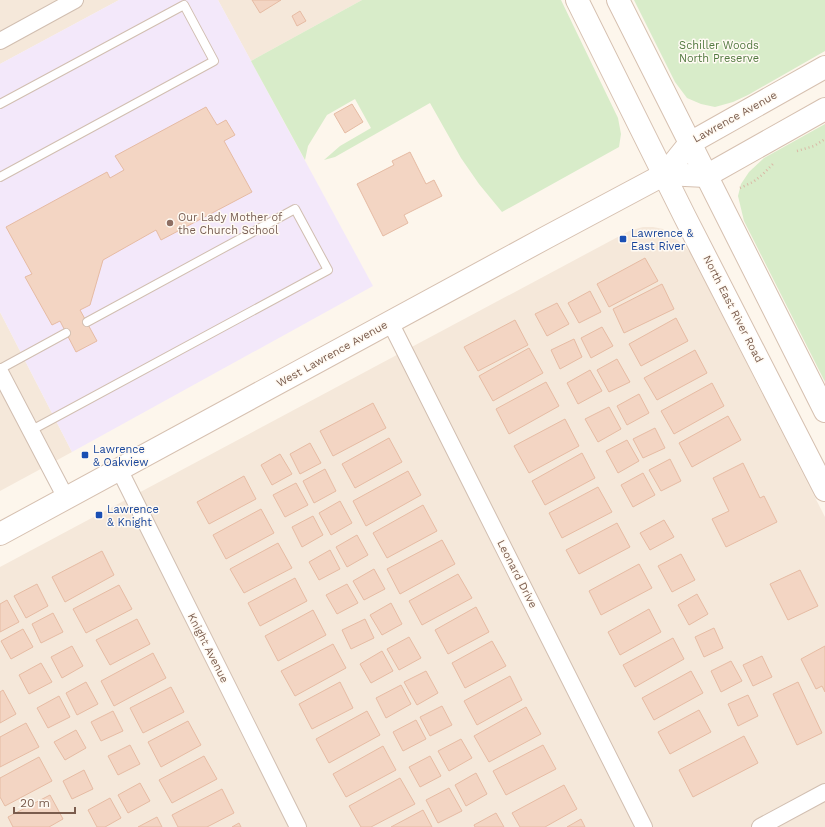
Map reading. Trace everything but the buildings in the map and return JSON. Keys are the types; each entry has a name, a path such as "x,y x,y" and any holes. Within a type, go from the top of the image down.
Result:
{"main road":[{"name":"North East River Road","path":"577,0 825,490"},
{"path":"618,0 825,411"},
{"name":"Lawrence Avenue","path":"665,174 690,143 825,67"},
{"path":"665,174 706,176 825,109"},
{"name":"West Lawrence Avenue","path":"0,534 665,174"}],"street":[{"path":"0,41 75,0"},
{"name":"Leonard Drive","path":"390,322 644,827"},
{"path":"0,370 30,431 66,498"},
{"name":"Knight Avenue","path":"119,469 298,827"},
{"path":"760,827 825,792"}],"lane":[{"path":"0,104 184,5 214,61 0,177"},
{"path":"30,431 328,270 295,209 87,322"},
{"path":"0,370 66,333"}],"path":[{"path":"792,152 814,146 825,139"},
{"path":"740,188 753,182 776,162"}],"shaded area":[{"path":"0,0 119,0 0,64"},
{"name":"Our Lady Mother of the Church School","path":"119,0 218,0 373,286 72,452 0,312 0,64"},
{"path":"218,0 362,0 251,61"},
{"path":"643,227 663,229 690,252 825,517 825,827 0,827 0,567 629,231"},
{"path":"0,312 72,452 0,491"}],"green space":[{"path":"362,0 561,0 618,118 621,134 619,147 502,212 479,184 461,158 430,103 335,157 324,160 340,146 371,128 355,99 327,115 308,146 305,160 251,61"},
{"name":"Schiller Woods North Preserve","path":"634,0 825,0 825,51 733,102 715,107 701,104 687,98 675,82"},
{"path":"825,124 825,382 744,221 738,196 741,184 749,172 764,158"}],"place":[{"name":"Our Lady Mother of the Church School","path":"170,223"},
{"name":"Lawrence & East River","path":"623,239"},
{"name":"Lawrence & Oakview","path":"85,455"},
{"name":"Lawrence & Knight","path":"99,515"}]}
